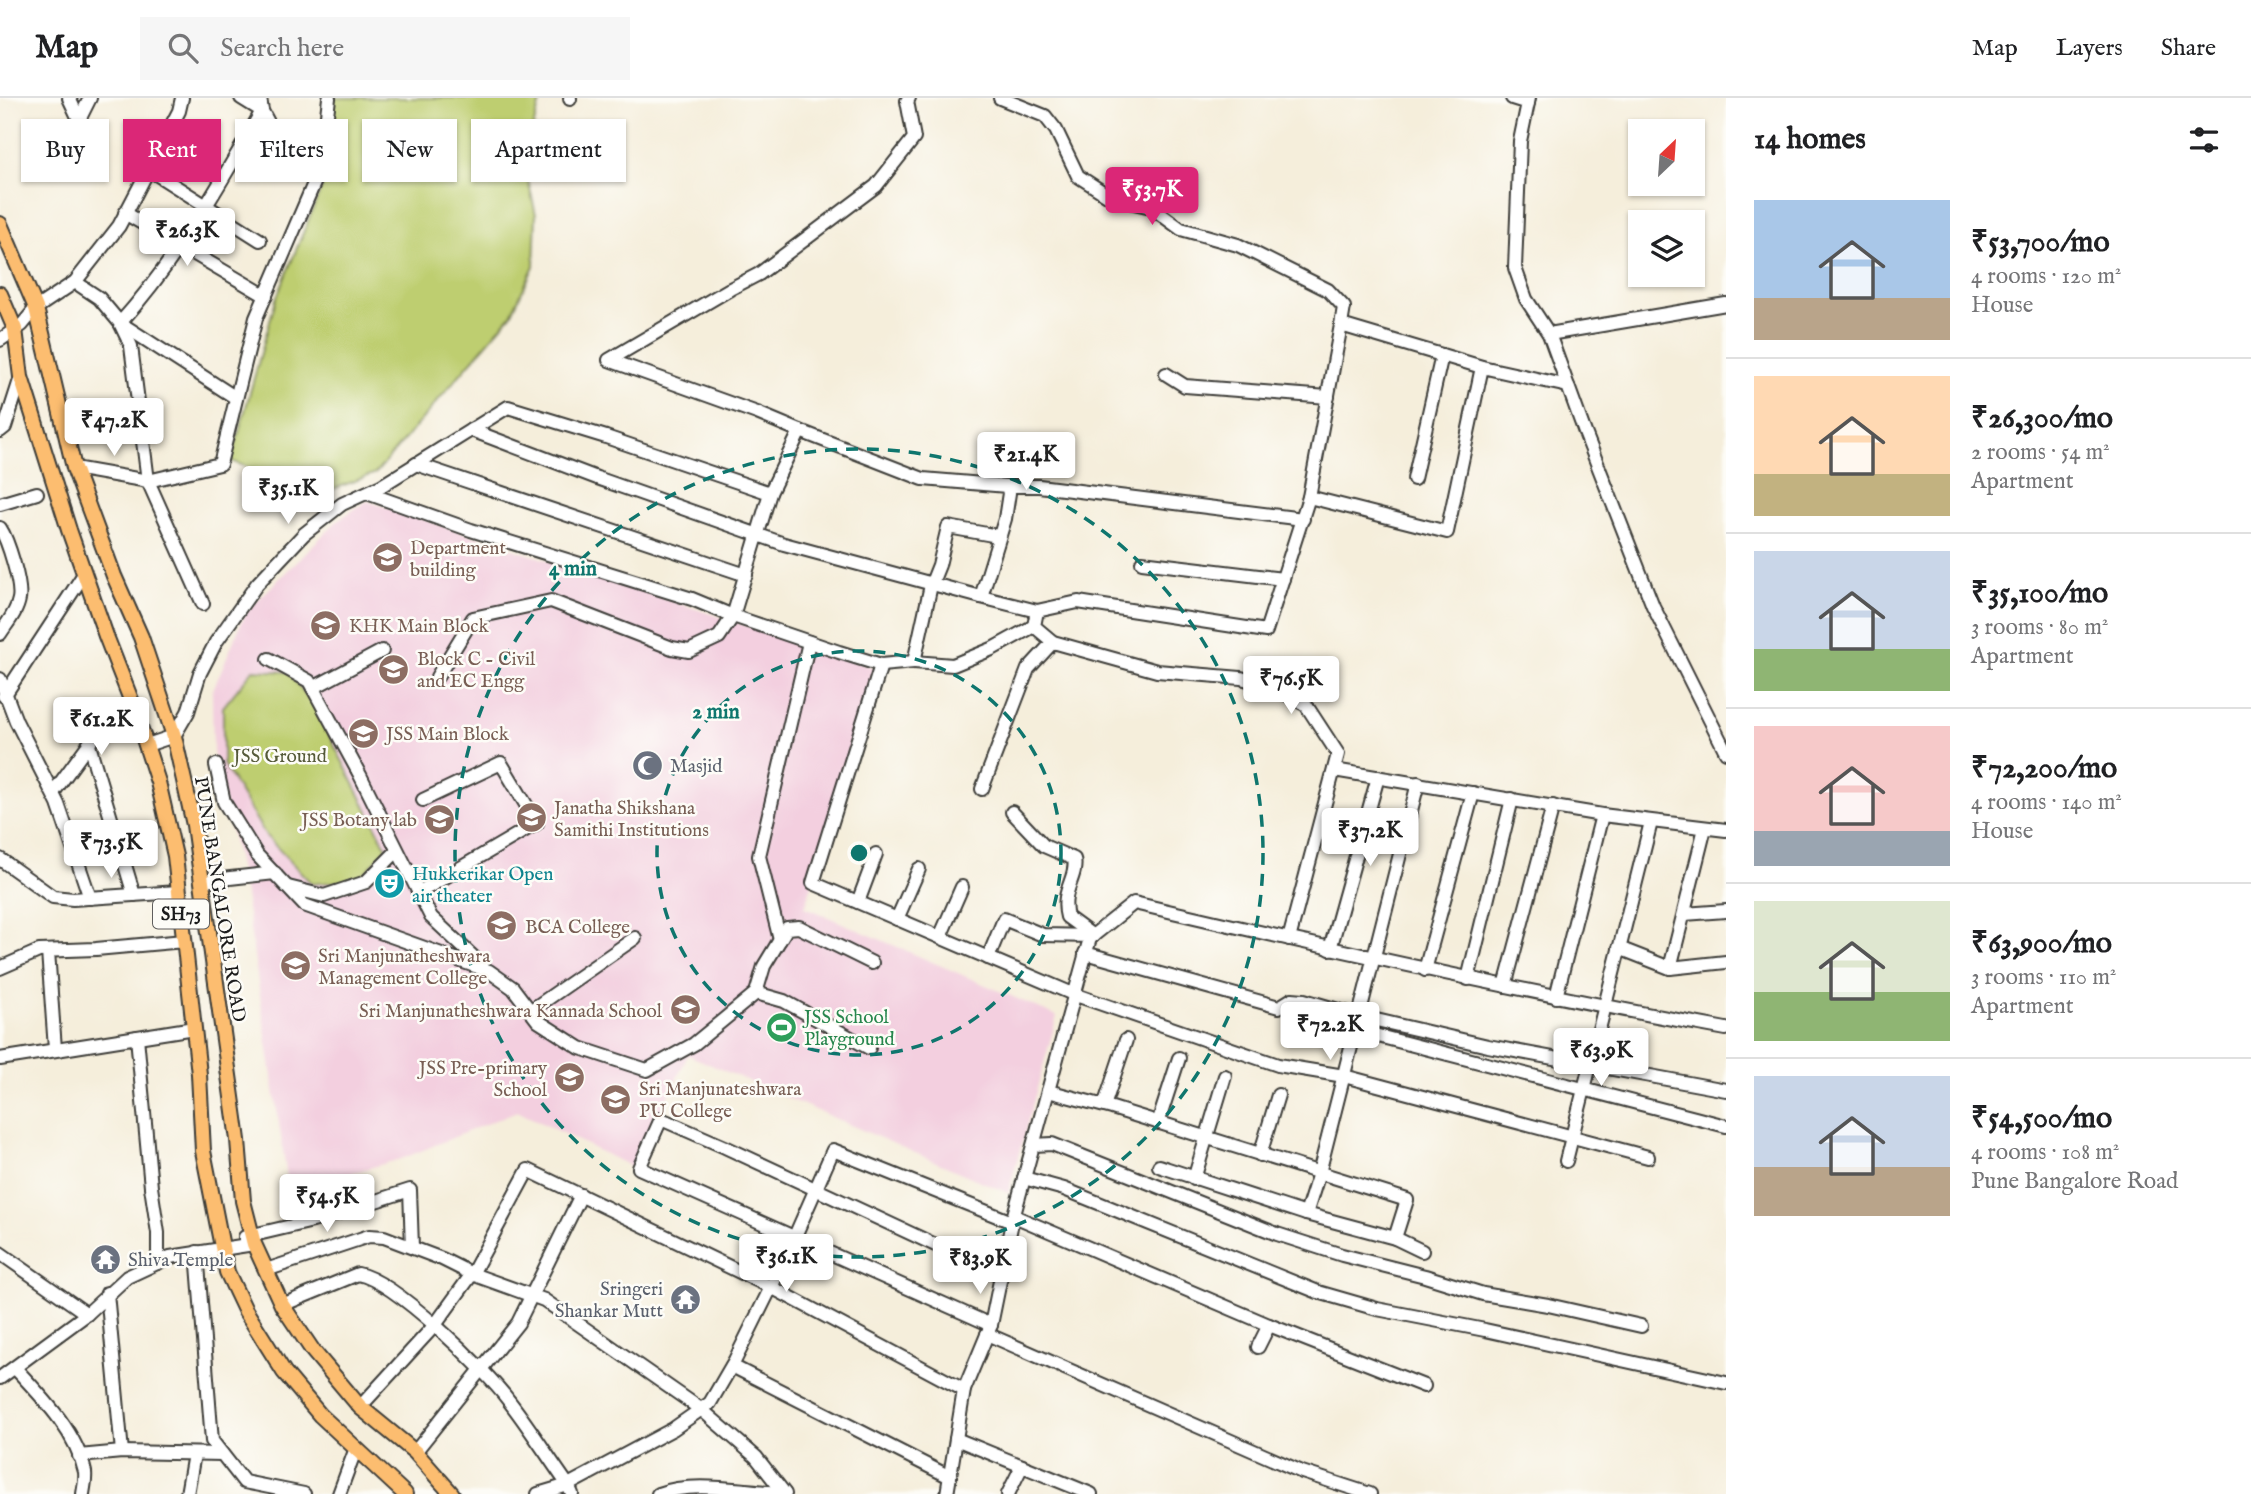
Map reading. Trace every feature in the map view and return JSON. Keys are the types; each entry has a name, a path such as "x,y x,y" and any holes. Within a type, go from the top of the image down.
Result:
{"main road":[{"name":"PUNE BANGALORE ROAD","path":"0,224 36,308 74,468 114,576 141,637 174,736 194,825 203,881 238,1140 243,1201 254,1240 282,1305 313,1351 360,1407 415,1452 452,1494"},
{"name":"PUNE BANGALORE ROAD","path":"0,294 15,329 21,377 84,574 148,745 175,856 200,1074 203,1151 227,1272 269,1350 320,1415 405,1494"}],"street":[{"path":"69,98 82,125 90,98"},
{"path":"175,119 182,98"},
{"path":"120,323 146,294 206,205 261,104 241,98"},
{"path":"327,119 329,98"},
{"path":"909,98 907,101 914,138 876,186 759,274 609,360 757,413 923,479 1040,486 1303,519"},
{"path":"471,430 759,536 981,597 1037,611 1078,601 1266,631 1309,497 1344,307 1328,290 1238,244 1181,229 1151,207 1112,198 1078,176 1056,130 1045,116 1000,98"},
{"path":"1512,98 1529,101 1520,141 1515,268 1526,299 1549,334 1653,606 1726,752"},
{"path":"0,340 22,325 36,308 75,282 119,226 141,182"},
{"path":"169,182 260,240"},
{"path":"74,468 148,481 220,464 256,318 314,182"},
{"path":"125,213 265,296"},
{"path":"75,282 99,298 120,323 131,346 148,481 203,604"},
{"path":"1549,334 1726,304"},
{"path":"120,323 236,398"},
{"path":"1341,325 1482,367 1568,386"},
{"path":"1414,479 1442,355"},
{"path":"1309,497 1447,532 1482,367"},
{"path":"1166,374 1185,386 1328,397"},
{"path":"0,431 5,427 21,377"},
{"path":"148,745 174,736 188,712 200,673 216,642 257,584 304,534 342,504 367,493 508,407 771,493"},
{"path":"437,677 473,618 551,601 672,648 689,651 719,637 733,616 771,493 800,431"},
{"path":"416,464 746,575"},
{"path":"981,597 994,562 998,536 1005,519 1009,493 1007,486"},
{"path":"0,504 37,493"},
{"path":"367,493 471,530 692,599 733,616 881,665 914,662 953,665 992,649 1034,626 1037,611"},
{"path":"914,662 931,584 939,565 948,527 998,536"},
{"path":"0,528 6,540 19,592 14,612 0,634"},
{"path":"1142,562 1283,579"},
{"path":"3,697 84,574"},
{"path":"1034,626 1053,642 1157,671 1241,678 1274,687 1306,705 1338,754 1289,939"},
{"path":"780,940 759,856 809,642"},
{"path":"982,789 1028,669 1053,642"},
{"path":"313,688 382,651"},
{"path":"270,659 309,681 360,775 431,918 489,971 513,988 538,1021 580,1048 647,1070 694,1044 756,993 764,966 788,928 799,928 872,963"},
{"path":"881,665 813,883 1073,994 1279,1065 1343,1076 1648,1157"},
{"path":"0,679 3,697 53,793 90,898"},
{"path":"53,793 104,723 133,705"},
{"path":"89,745 134,895"},
{"path":"418,893 537,823 501,763 423,800"},
{"path":"216,765 224,802 257,855 304,905 489,971"},
{"path":"1334,770 1602,815 1726,830"},
{"path":"1330,949 1378,777"},
{"path":"1306,1214 1320,1173 1418,783"},
{"path":"1425,970 1473,793"},
{"path":"1468,979 1512,799"},
{"path":"1505,986 1553,806"},
{"path":"1012,812 1044,846 1074,859 1076,867 1068,886 1065,906 1068,917 1093,936"},
{"path":"1556,997 1602,815"},
{"path":"1566,1161 1651,822"},
{"path":"1670,968 1705,828"},
{"path":"288,887 324,895 366,882 397,851"},
{"path":"858,902 876,854"},
{"path":"0,859 53,897 90,898 178,892"},
{"path":"897,919 919,869"},
{"path":"203,881 275,873"},
{"path":"940,937 962,887"},
{"path":"947,1494 964,1390 989,1329 1013,1219 1090,938 1134,903 1373,959 1604,1007 1726,1029"},
{"path":"1684,914 1726,911"},
{"path":"988,958 1004,919 1043,935 1093,936"},
{"path":"530,1011 635,937"},
{"path":"0,968 39,951 184,941"},
{"path":"1619,947 1670,968 1726,962"},
{"path":"48,951 55,1049"},
{"path":"1086,953 1279,1007 1292,999 1304,1000 1359,1016 1488,1046 1726,1090"},
{"path":"756,993 784,1001 869,1048"},
{"path":"1285,1005 1294,1011 1310,1013 1355,1030 1726,1126"},
{"path":"0,1059 194,1028"},
{"path":"137,1037 158,1233 158,1263"},
{"path":"1104,1106 1126,1040"},
{"path":"1158,1123 1179,1058"},
{"path":"1194,1179 1224,1076"},
{"path":"1048,1091 1407,1200 1395,1238"},
{"path":"1261,1155 1278,1095"},
{"path":"1002,1276 661,1119 639,1168 795,1236 989,1329 1302,1472 1370,1494"},
{"path":"1034,1144 1052,1144 1276,1234 1342,1255 1483,1294 1548,1305 1641,1326"},
{"path":"538,1494 570,1489 673,1429 710,1403 732,1366 771,1287 833,1150 1013,1219 1424,1386"},
{"path":"1158,1166 1306,1214 1395,1238 1422,1251"},
{"path":"360,1407 435,1325 472,1274 528,1170 771,1287 964,1390"},
{"path":"1024,1178 1064,1189 1318,1292 1377,1308 1726,1383"},
{"path":"0,1378 87,1314 127,1277 170,1257 254,1240 410,1190 412,1247"},
{"path":"415,1452 518,1323 581,1195"},
{"path":"266,1270 369,1236 384,1237 472,1274 544,1300 702,1410 756,1457 784,1493"},
{"path":"197,1252 212,1441 244,1482 304,1494"},
{"path":"0,1253 87,1314"},
{"path":"282,1305 358,1274 365,1275 393,1292 435,1325 508,1399 570,1489"},
{"path":"107,1293 122,1452"},
{"path":"1258,1347 1269,1325"},
{"path":"732,1366 950,1477"},
{"path":"15,1368 47,1403 73,1442 86,1474 83,1494"},
{"path":"956,1439 1086,1493"},
{"path":"339,1494 355,1448"},
{"path":"79,1456 122,1452 222,1454"},
{"path":"187,1494 194,1454"},
{"path":"1007,1494 1022,1466"},
{"path":"658,1494 671,1489 704,1487 784,1493"}],"shaded area":[{"name":"Janatha Shikshana Samithi Institutions","path":"367,501 881,670 805,907 1057,1016 1008,1193 688,1055 634,1168 517,1111 404,1158 289,1191 244,888 213,752 212,692 246,612 338,520"}],"green space":[{"path":"335,98 541,98 535,119 471,119 471,182 529,182 536,215 534,266 511,315 376,473 318,495 231,461 276,299 324,182 348,182 348,119 332,119"},
{"name":"JSS Ground","path":"253,670 288,672 313,704 387,848 359,880 312,884 266,836 223,764 223,707"}],"place":[{"name":"Department building","path":"387,558"},
{"name":"KHK Main Block","path":"326,625"},
{"name":"Block C - Civil and EC Engg","path":"394,669"},
{"name":"JSS Main Block","path":"363,733"},
{"name":"Masjid","path":"647,765"},
{"name":"Janatha Shikshana Samithi Institutions","path":"531,818"},
{"name":"JSS Botany lab","path":"440,819"},
{"name":"Hukkerikar Open air theater","path":"389,884"},
{"name":"BCA College","path":"502,926"},
{"name":"Sri Manjunatheshwara Management College","path":"295,966"},
{"name":"Sri Manjunatheshwara Kannada School","path":"685,1010"},
{"name":"JSS School Playground","path":"781,1027"},
{"name":"JSS Pre-primary School","path":"570,1078"},
{"name":"Sri Manjunateshwara PU College","path":"616,1099"},
{"name":"Shiva Temple","path":"105,1259"},
{"name":"Sringeri Shankar Mutt","path":"686,1299"}]}
